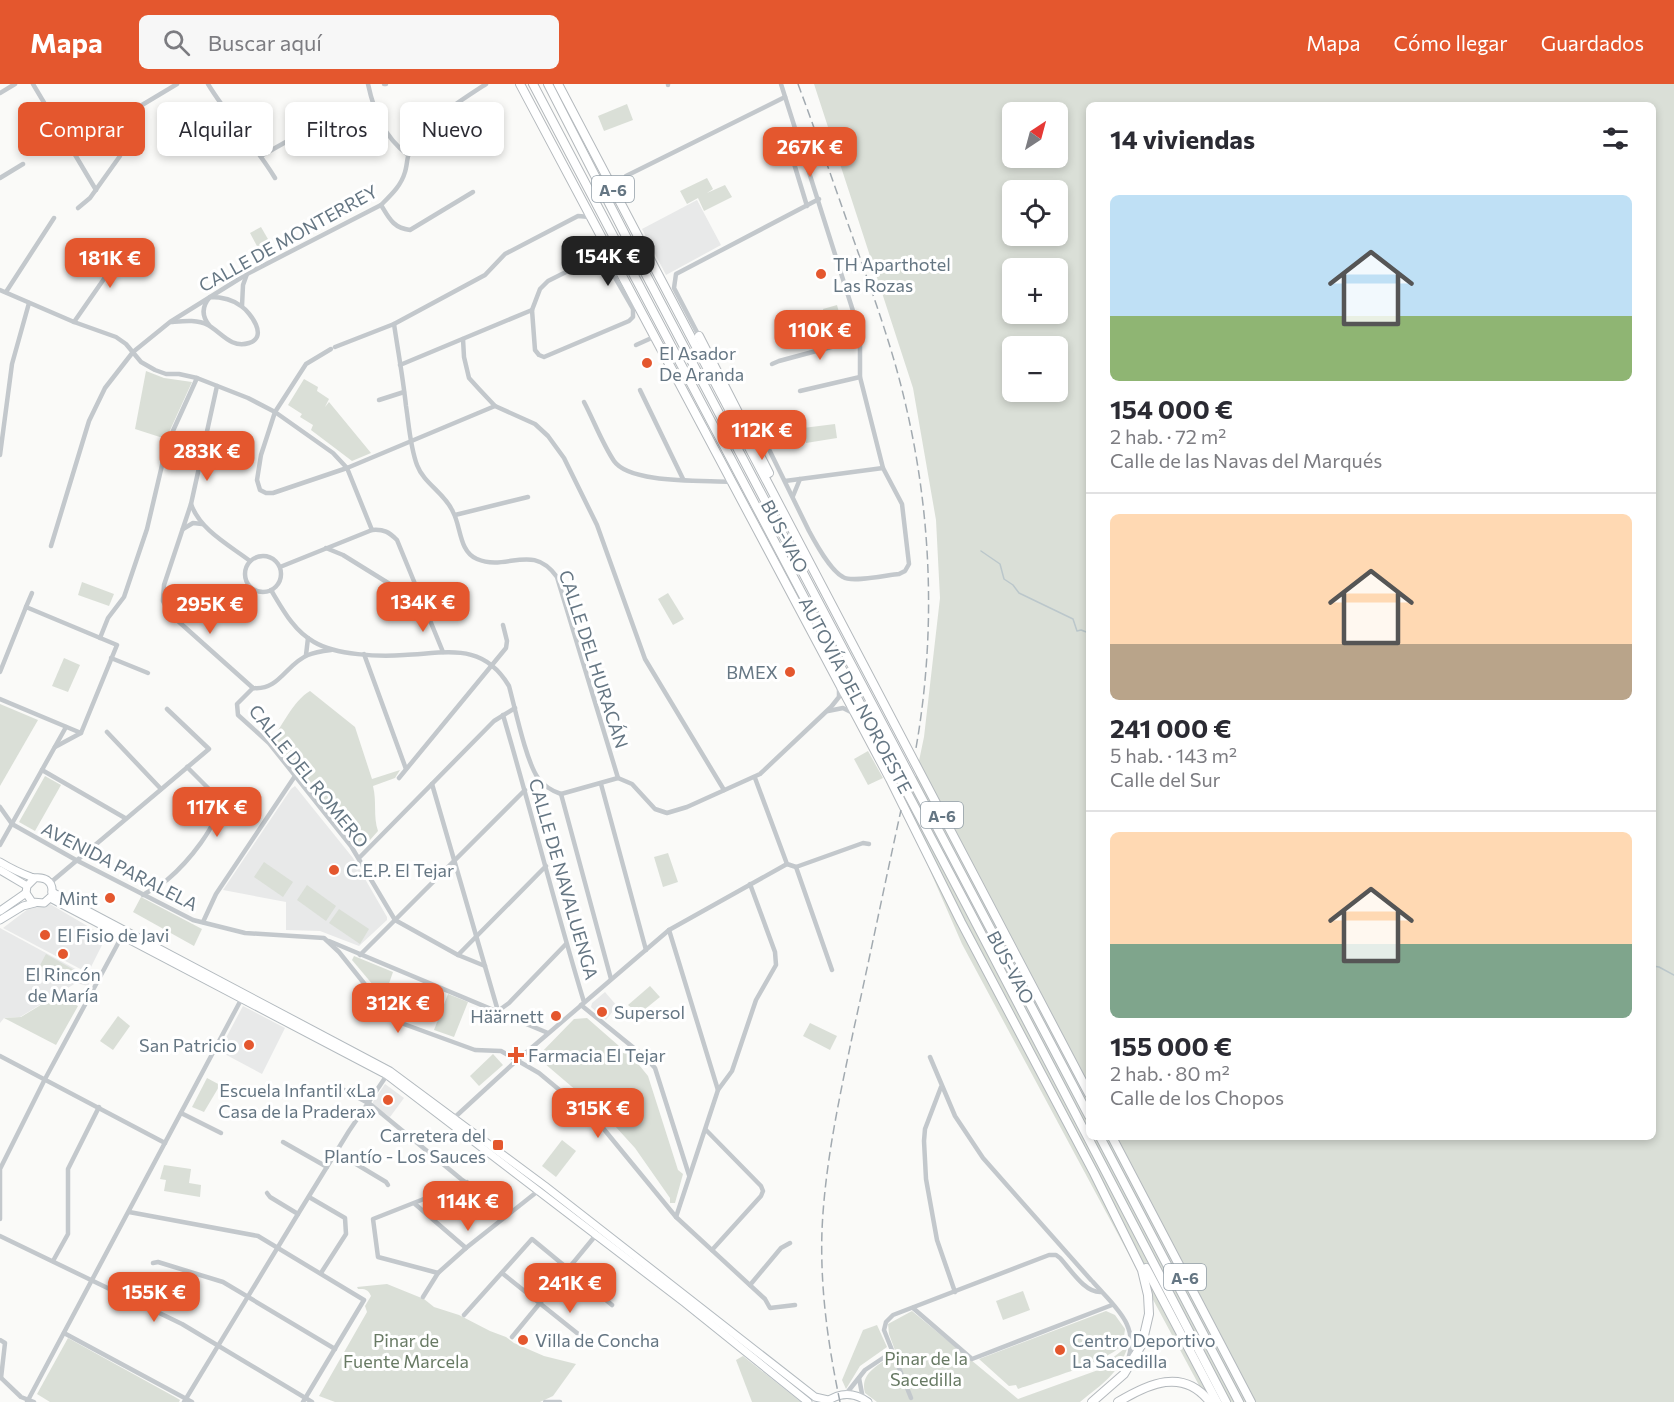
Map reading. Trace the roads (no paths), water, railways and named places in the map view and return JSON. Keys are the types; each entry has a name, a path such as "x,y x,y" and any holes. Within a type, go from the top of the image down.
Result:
{"highway":[{"path":"520,84 903,802 961,922 1216,1402"},
{"name":"BUS-VAO","path":"548,84 1086,1110"},
{"name":"AUTOVÍA DEL NOROESTE","path":"558,84 1086,1088"},
{"path":"536,86 632,248"},
{"name":"AUTOVÍA DEL NOROESTE","path":"536,86 1086,1135"},
{"path":"699,336 797,528 796,536"},
{"path":"930,837 930,846 938,864 1055,1099"},
{"name":"AUTOVÍA DEL NOROESTE","path":"1089,1140 1226,1402"},
{"path":"1102,1140 1239,1402"},
{"name":"A-6","path":"1114,1140 1251,1402"},
{"path":"1092,1402 1124,1374 1139,1352 1147,1329 1149,1306 1142,1270 1094,1173"},
{"path":"1118,1402 1143,1388 1167,1382 1180,1383 1193,1388 1204,1394 1210,1402"}],"street":[{"path":"0,93 15,84"},
{"path":"33,84 96,190"},
{"path":"145,103 177,84"},
{"path":"208,84 219,102"},
{"path":"368,84 372,106 379,120 388,136 400,147"},
{"name":"CALLE DE MONTERREY","path":"459,102 486,84"},
{"path":"760,431 818,546 843,577 899,574 908,567 902,504 883,468 860,377 861,339 781,84"},
{"path":"626,176 786,97"},
{"path":"78,208 96,190 120,156"},
{"path":"261,156 275,178"},
{"name":"CALLE DE MONTERREY","path":"51,546 89,421 105,388 133,352 171,322 247,274 381,206 396,190 404,176 408,156"},
{"path":"792,157 807,206"},
{"path":"0,177 23,164"},
{"path":"381,206 394,225 410,230 473,192"},
{"path":"699,336 674,288 674,281 680,272 819,200"},
{"path":"578,216 584,203"},
{"path":"495,406 347,468 273,494 266,494 260,490 257,480 261,455 275,412 279,402 306,364 333,348 394,324 485,275 505,254 578,216 590,216"},
{"path":"6,292 54,218"},
{"path":"74,322 115,263 132,245"},
{"path":"600,255 633,309 633,317 629,321 544,357 538,355 535,350 532,310 543,286 600,255 610,253"},
{"path":"242,306 243,285 247,274"},
{"path":"0,290 74,322 116,337 141,362 155,370 166,374 197,378 275,412 333,453 347,468 372,530"},
{"path":"210,297 222,297 242,306 257,326 258,335 248,344 227,340 205,320 203,311 210,297"},
{"path":"0,455 12,364 29,303"},
{"path":"400,365 532,310"},
{"path":"171,322 190,320 209,325"},
{"name":"CALLE DEL HURACÁN","path":"394,324 411,441 417,464 450,505 455,514 465,549 474,558 494,561 536,559 550,567 557,577 618,778"},
{"path":"636,345 656,336"},
{"path":"463,339 469,378 495,406 535,424 548,436 564,458 597,525 645,659 724,790"},
{"path":"772,364 861,339"},
{"path":"800,391 860,377"},
{"path":"100,638 108,618 124,597 147,529 167,444 197,378"},
{"path":"217,386 191,504 164,585 163,601 169,613 253,688 261,689 272,685 306,655 331,650 402,656 465,652 493,665 509,686 536,776 552,791 561,794 618,778 632,784 655,809 667,813 687,807 755,778 838,699 839,690 809,627"},
{"path":"639,390 683,479"},
{"path":"379,400 405,392"},
{"path":"584,402 615,462 625,471 641,477 732,482"},
{"path":"785,481 883,468"},
{"path":"716,481 725,470"},
{"path":"793,497 800,479"},
{"path":"455,514 528,497"},
{"path":"191,504 202,524 250,561"},
{"path":"183,529 193,523 202,524"},
{"path":"280,567 372,530 380,529 390,533 397,540 444,652"},
{"path":"326,548 343,555 423,604"},
{"path":"258,556 267,556 280,567 281,576 277,585 264,592 254,590 244,575 250,561 258,556"},
{"path":"271,590 290,621 308,638 331,650"},
{"path":"0,672 33,593"},
{"path":"26,608 117,645 81,733 55,747"},
{"path":"399,778 506,648 507,640 503,625"},
{"path":"306,655 308,638"},
{"path":"364,654 406,769"},
{"path":"111,658 148,673"},
{"name":"CALLE DEL ROMERO","path":"253,688 237,704 238,714 269,743 359,858 395,920"},
{"path":"0,699 81,733"},
{"path":"359,858 494,721 515,708"},
{"path":"826,712 839,708 849,710 866,733"},
{"path":"50,883 208,749 167,709"},
{"name":"CALLE DE NAVALUENGA","path":"503,715 583,1004"},
{"path":"0,845 66,727"},
{"path":"107,732 161,789"},
{"path":"517,762 530,759"},
{"path":"143,895 167,880 212,827 219,799 187,767"},
{"path":"42,770 125,818"},
{"path":"202,922 216,894 295,776"},
{"path":"755,778 787,864"},
{"path":"432,784 498,1011"},
{"path":"601,784 646,950"},
{"path":"360,955 525,790"},
{"path":"561,794 611,980"},
{"name":"AVENIDA PARALELA","path":"0,807 12,824 76,860 193,920 245,933 324,938"},
{"path":"454,1118 548,1033 669,930 787,864 796,867 863,843 869,844"},
{"path":"0,862 35,878 43,878 50,883 51,895 44,903 23,906 0,920"},
{"path":"458,955 546,866"},
{"path":"796,867 832,970"},
{"path":"0,870 27,890 30,900 35,903"},
{"path":"0,911 27,890 35,878"},
{"path":"676,1217 718,1090 732,1071 756,1000 776,965 775,952 750,884"},
{"path":"51,895 122,936 387,1076 685,1303 808,1402"},
{"path":"51,895 390,1071 671,1282 815,1397 827,1401 846,1394 866,1400"},
{"path":"395,920 458,955 485,966"},
{"path":"669,930 718,1090"},
{"path":"0,1219 0,1169 45,1079 122,936"},
{"path":"324,938 548,1033"},
{"path":"324,938 339,952 383,1007 401,1023 475,1050 501,1051 539,1073 598,1122 676,1217 765,1299 770,1308 795,1305"},
{"path":"498,1011 509,1003 566,944"},
{"path":"346,962 348,955 354,952"},
{"path":"27,1401 242,998"},
{"path":"583,1004 655,1068 689,1175"},
{"path":"0,1056 165,1143"},
{"path":"930,1057 955,1116 983,1158 1124,1316 1132,1340 1131,1352 1128,1362 1108,1389"},
{"path":"185,1400 336,1152 387,1076"},
{"path":"941,1087 925,1129 926,1179 937,1240 954,1292"},
{"path":"340,1088 368,1103 509,1213"},
{"path":"53,1261 68,1234 68,1169 99,1107"},
{"path":"181,1113 221,1133"},
{"path":"706,1130 761,1186 763,1191 712,1250"},
{"path":"283,1142 327,1167"},
{"path":"336,1152 388,1185"},
{"path":"438,1273 378,1257 373,1219 467,1182"},
{"path":"423,1297 438,1273 465,1248 538,1191"},
{"path":"267,1192 270,1197 298,1214"},
{"path":"309,1197 345,1218 346,1233 321,1273"},
{"path":"415,1204 465,1248"},
{"path":"129,1212 258,1236 364,1300 304,1400"},
{"path":"512,1337 596,1235"},
{"path":"0,1236 182,1324 304,1400 312,1402"},
{"path":"464,1315 532,1239 612,1305"},
{"path":"750,1285 781,1248 790,1243"},
{"path":"911,1398 886,1338 884,1325 893,1315 1049,1255 1056,1255 1088,1288 1101,1292"},
{"path":"153,1263 158,1262 223,1282 335,1349"},
{"path":"502,1273 587,1341"},
{"path":"913,1308 972,1359 1112,1305"},
{"path":"64,1333 192,1402"},
{"path":"0,1340 5,1343 6,1348 1,1378 21,1397 34,1402"},
{"path":"846,1394 865,1370 892,1352"},
{"path":"859,1378 866,1400"},
{"path":"545,1402 560,1402"}],"waterway":[{"path":"981,551 1000,564 1004,579 1019,593 1073,619 1077,631 1086,632"},
{"path":"1656,966 1674,975"}],"railway":[{"path":"798,84 888,340 914,445 926,531 928,575 927,662 916,748"},
{"path":"840,1402 824,1295 822,1252 824,1205 839,1103 901,810"}],"place":[{"name":"TH Aparthotel Las Rozas","path":"821,274"},
{"name":"El Asador De Aranda","path":"647,363"},
{"name":"BMEX","path":"790,672"},
{"name":"C.E.P. El Tejar","path":"334,870"},
{"name":"Mint","path":"110,898"},
{"name":"El Fisio de Javi","path":"45,935"},
{"name":"El Rincón de María","path":"63,954"},
{"name":"Supersol","path":"602,1012"},
{"name":"Häärnett","path":"556,1016"},
{"name":"San Patricio","path":"249,1045"},
{"name":"Farmacia El Tejar","path":"516,1055"},
{"name":"Escuela Infantil «La Casa de la Pradera»","path":"388,1100"},
{"name":"Carretera del Plantío - Los Sauces","path":"498,1145"},
{"name":"Villa de Concha","path":"523,1340"},
{"name":"Centro Deportivo La Sacedilla","path":"1060,1350"}],"park label":[{"name":"Pinar de Fuente Marcela","path":"406,1350"},
{"name":"Pinar de la Sacedilla","path":"926,1368"}]}
